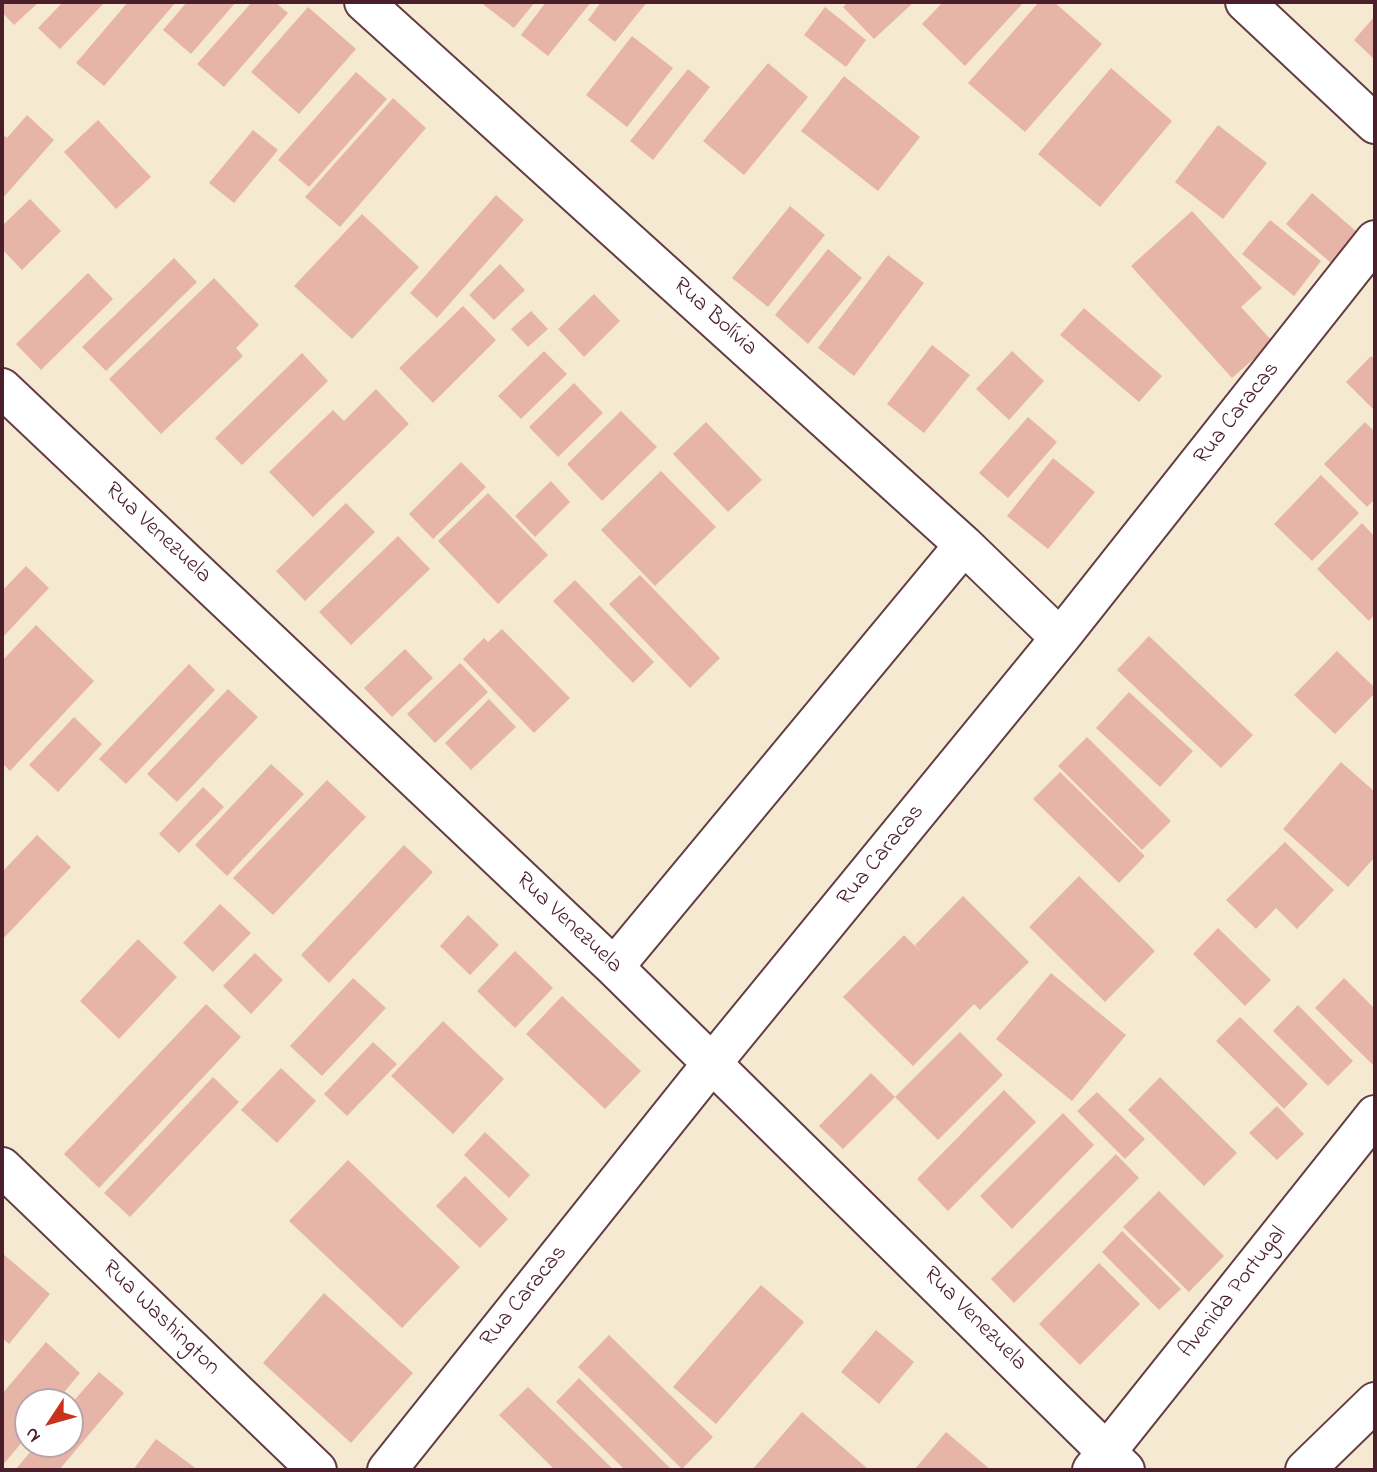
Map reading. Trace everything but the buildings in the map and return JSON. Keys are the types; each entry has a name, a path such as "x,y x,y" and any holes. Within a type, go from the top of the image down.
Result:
{"street":[{"name":"Rua Bolívia","path":"364,2 964,545 1060,638"},
{"path":"1245,2 1375,124"},
{"name":"Rua Caracas","path":"387,1470 713,1062 1060,638 1375,240"},
{"name":"Rua Venezuela","path":"2,388 713,1062 1108,1464"},
{"path":"614,967 964,545"},
{"name":"Avenida Portugal","path":"1108,1464 1375,1115"},
{"name":"Rua Washington","path":"2,1167 317,1470"},
{"path":"1305,1470 1375,1402"}]}
